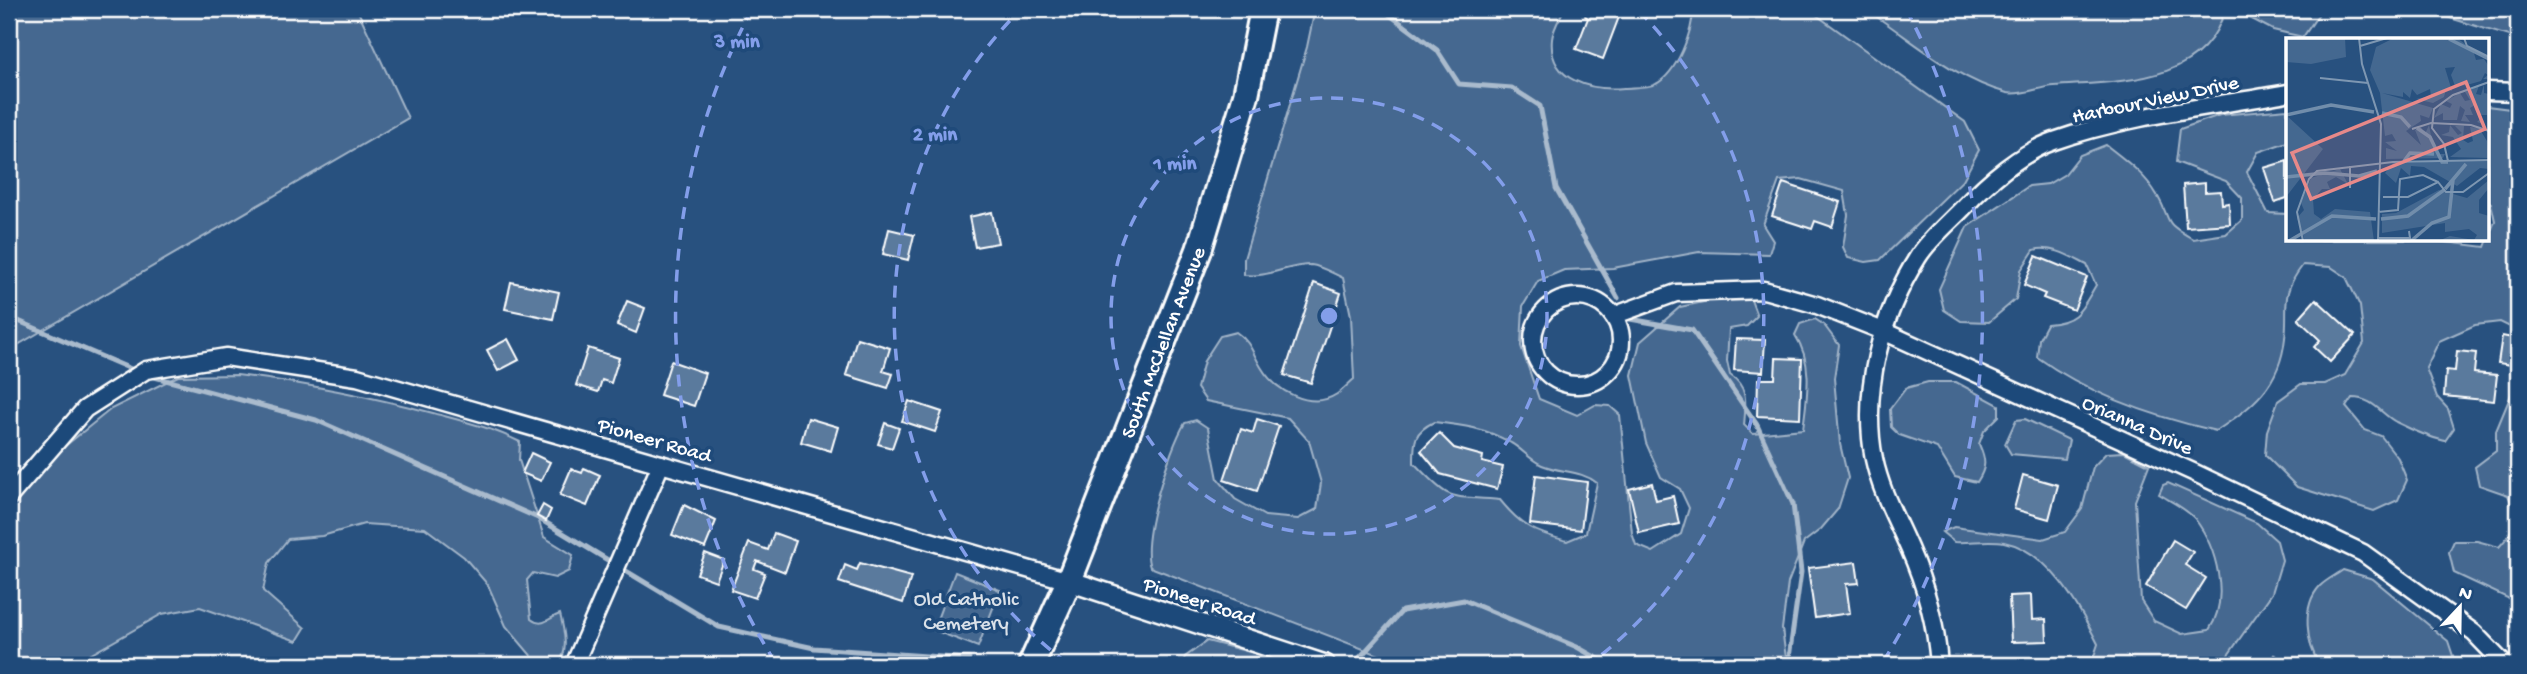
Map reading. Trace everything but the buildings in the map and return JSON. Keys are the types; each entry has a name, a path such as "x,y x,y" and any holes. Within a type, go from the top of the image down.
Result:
{"main road":[{"name":"South McClellan Avenue","path":"1031,665 1069,580 1199,250 1246,95 1263,9"}],"street":[{"path":"2488,91 2518,92"},
{"name":"Harbour View Drive","path":"1939,665 1936,628 1923,586 1909,548 1888,507 1874,459 1869,402 1883,331 1918,256 1989,180 2051,142 2122,122 2286,93"},
{"name":"Orianna Drive","path":"1613,316 1676,293 1764,290 1817,305 1883,331 2193,472 2363,553 2474,633 2505,665"},
{"path":"1590,299 1613,316 1619,329 1621,344 1618,358 1604,376 1583,385 1568,385 1543,370 1533,343 1541,316 1550,306 1563,300 1590,299"},
{"name":"Pioneer Road","path":"9,497 85,409 146,370 226,357 357,377 1069,580 1325,665"},
{"path":"574,665 661,464"}],"green space":[{"path":"9,9 357,9 408,118 9,350"},
{"path":"1315,9 1564,9 1552,39 1557,65 1565,74 1586,85 1599,88 1641,87 1656,84 1671,71 1687,39 1693,9 1808,9 1965,122 1979,150 1963,180 1880,260 1866,262 1848,258 1843,247 1848,215 1844,191 1801,179 1779,181 1763,225 1773,241 1769,254 1699,252 1613,268 1564,270 1538,281 1523,306 1521,346 1539,399 1577,415 1595,405 1610,406 1620,415 1632,533 1636,545 1653,552 1681,534 1689,508 1680,489 1661,477 1646,443 1632,375 1640,342 1680,307 1713,300 1751,300 1757,316 1747,326 1729,329 1727,361 1730,375 1743,391 1744,425 1753,434 1803,429 1808,381 1805,357 1795,335 1800,324 1815,319 1824,325 1839,345 1834,378 1840,444 1848,478 1838,509 1821,529 1804,542 1788,583 1782,629 1787,665 1405,665 1150,567 1148,554 1152,516 1171,453 1185,423 1196,420 1208,428 1218,479 1235,499 1265,516 1298,519 1317,509 1321,483 1309,441 1288,418 1206,401 1197,388 1204,361 1220,336 1236,332 1248,344 1267,376 1294,396 1327,399 1354,379 1351,316 1343,278 1311,265 1261,275 1244,275 1244,259 1307,47","holes":["1434,422 1474,428 1492,434 1515,445 1542,465 1584,476 1597,483 1586,533 1567,541 1556,538 1522,522 1500,500 1460,497 1444,491 1414,463 1416,438"]},
{"path":"1865,9 2225,9 2215,34 2199,52 2179,65 2156,74 2131,79 2054,86 2012,94 1987,86 1950,68"},
{"path":"2248,9 2322,9 2303,37 2273,30 2250,18"},
{"path":"2402,9 2518,9 2518,39 2437,14"},
{"path":"2488,106 2518,110 2518,331 2500,322 2475,325 2439,341 2426,368 2437,397 2448,409 2454,428 2445,441 2408,428 2371,403 2352,398 2346,407 2365,430 2381,436 2398,458 2407,480 2398,500 2374,511 2297,487 2265,455 2267,431 2278,401 2301,384 2325,384 2345,375 2364,343 2360,306 2346,277 2331,267 2303,265 2288,293 2282,355 2271,382 2242,413 2216,431 2123,403 2079,383 2037,357 2039,339 2047,324 2066,321 2078,313 2096,285 2087,265 2068,255 2048,249 2034,250 2021,270 2016,299 1989,322 1961,321 1944,310 1939,289 1967,227 2029,186 2048,184 2065,174 2080,155 2106,145 2147,180 2169,221 2176,228 2193,239 2226,234 2242,220 2242,198 2226,181 2176,162 2180,129 2220,115 2286,109 2286,142 2258,152 2247,172 2268,213 2286,214 2286,242 2445,242 2485,247 2495,221 2491,203 2488,201"},
{"path":"237,375 384,401 478,425 520,442 519,460 544,537 573,555 569,571 555,578 533,573 527,580 531,619 539,623 560,614 565,640 561,660 553,665 539,665 506,626 488,585 464,557 425,528 364,524 322,536 288,539 269,563 263,591 305,628 297,641 200,607 162,614 72,665 9,665 9,508 54,455 111,409 178,376"},
{"path":"2518,378 2518,603 2454,573 2449,552 2454,541 2477,541 2499,547 2512,529 2514,510 2508,495 2479,485 2475,467 2496,451 2496,431"},
{"path":"1928,382 1956,382 1999,405 1999,416 1984,431 1979,444 1984,463 1983,472 1977,482 1955,477 1937,448 1899,435 1891,427 1890,409 1906,388"},
{"path":"2025,419 2069,440 2065,459 2011,454 2005,444 2016,420"},
{"path":"2124,452 2149,465 2135,501 2141,601 2154,621 2182,634 2209,630 2219,604 2220,589 2215,559 2203,531 2192,515 2159,494 2163,485 2168,483 2257,523 2277,541 2282,560 2272,593 2221,665 2091,665 2098,644 2072,597 2049,568 2020,547 1998,541 1954,542 1942,532 1954,527 2043,539 2065,532 2082,509 2093,467 2106,453"},
{"path":"2343,570 2373,579 2448,641 2456,665 2320,665 2309,636 2310,604 2320,586"},
{"name":"Old Catholic Cemetery","path":"955,572 1000,590 978,647 933,630"},
{"path":"1207,641 1297,665 1182,665 1185,657"}],"waterway":[{"path":"1382,9 1437,50 1459,84 1512,88 1540,106 1556,188 1618,298"},
{"path":"9,317 138,372"},
{"path":"1630,319 1692,330 1757,425 1793,504 1801,572 1788,665"},
{"path":"147,375 316,420 538,518 719,627 814,648 969,659"},
{"path":"1353,665 1402,611 1464,600 1577,647 1609,665"},
{"path":"1101,664 1116,665"}]}
